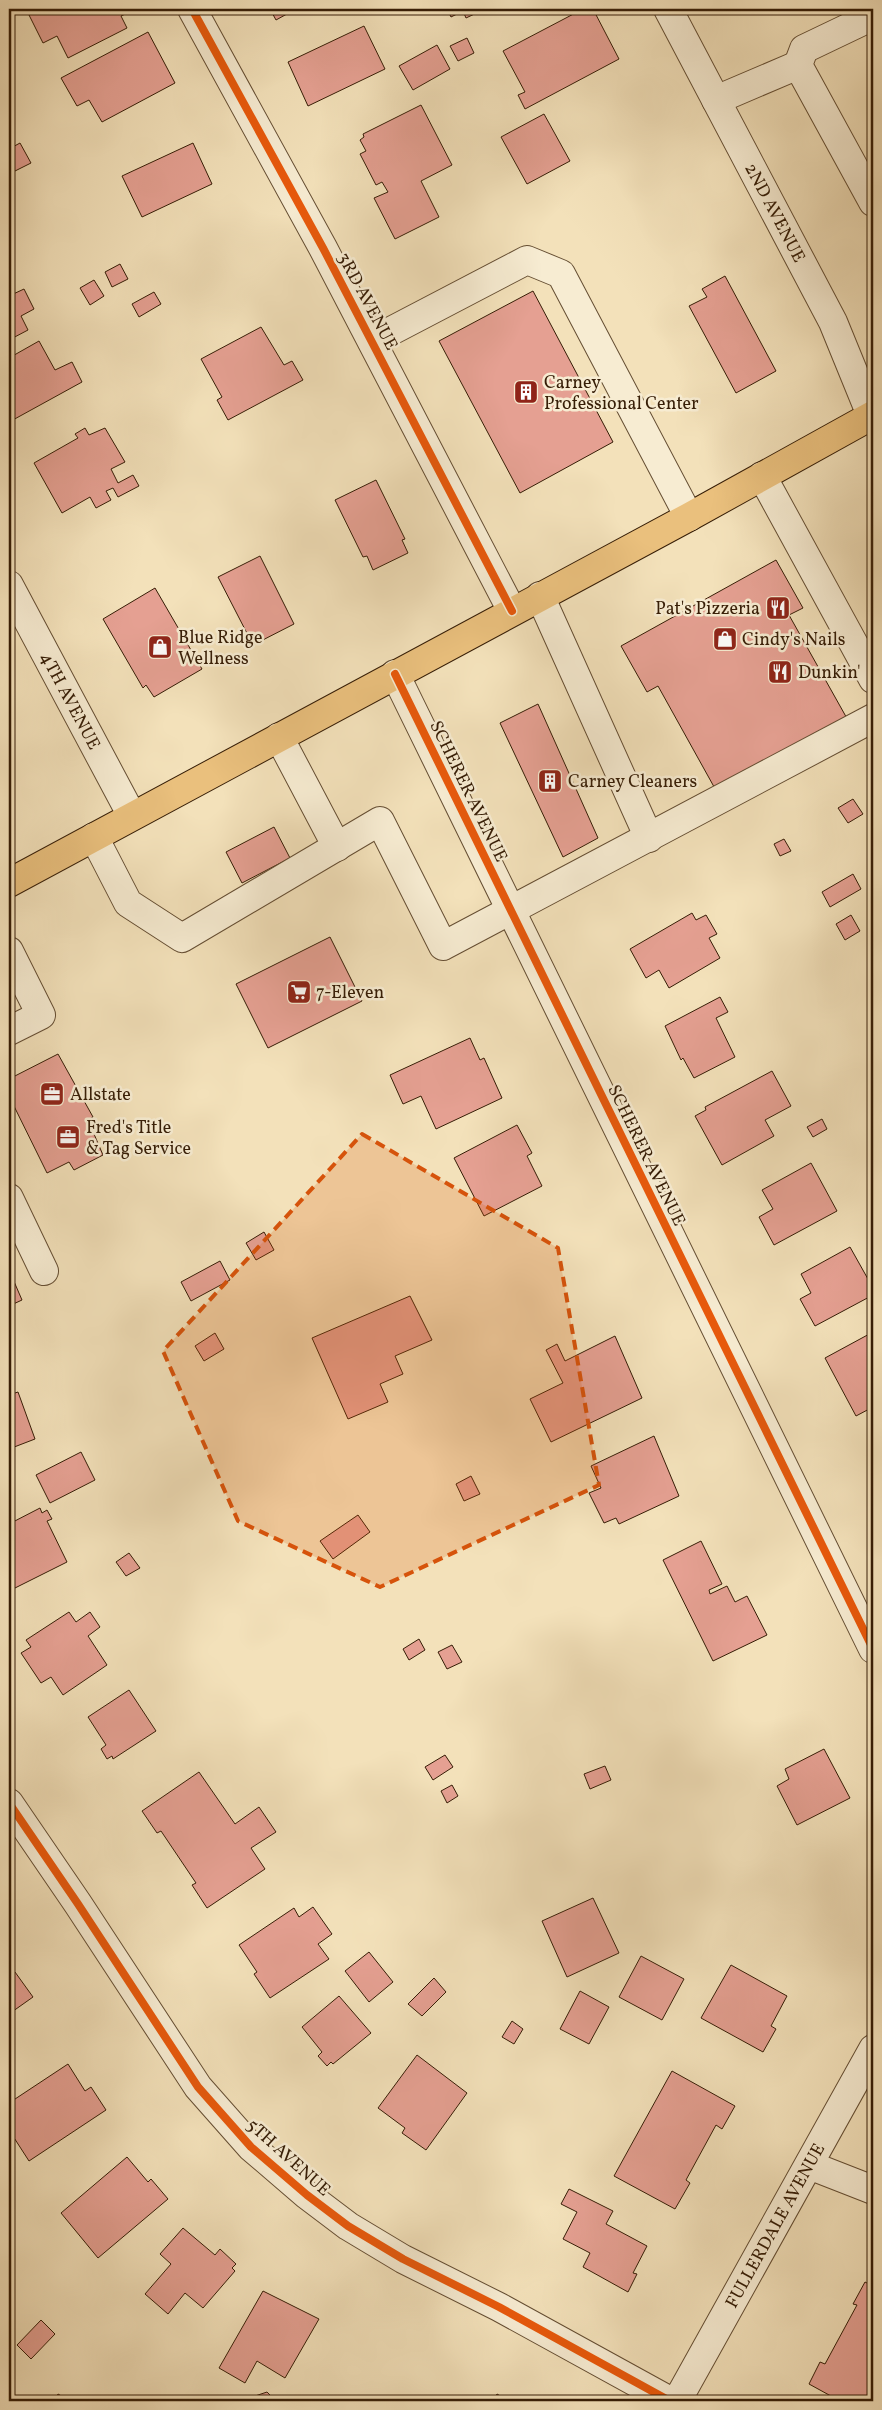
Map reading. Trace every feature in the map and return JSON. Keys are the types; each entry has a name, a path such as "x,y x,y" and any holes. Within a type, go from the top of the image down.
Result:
{"main road":[{"path":"9,883 873,417"}],"street":[{"name":"3RD AVENUE","path":"192,9 372,341 512,611"},
{"name":"2ND AVENUE","path":"668,9 834,322 873,417"},
{"path":"716,100 798,64 804,49 873,16"},
{"path":"798,64 873,202"},
{"path":"372,341 527,260 561,274 689,517"},
{"path":"762,476 873,680"},
{"name":"4TH AVENUE","path":"9,585 132,816"},
{"path":"540,596 648,838"},
{"name":"SCHERER AVENUE","path":"395,674 873,1648"},
{"path":"94,837 128,902 182,938 380,821 443,946 873,718"},
{"path":"279,737 337,847"},
{"path":"9,951 41,1015 9,1031"},
{"path":"9,1198 44,1271"},
{"name":"5TH AVENUE","path":"9,1803 198,2087 251,2147 307,2195 348,2226 403,2259 499,2308 670,2401"},
{"name":"FULLERDALE AVENUE","path":"678,2401 873,2049"},
{"path":"809,2165 873,2190"}],"highlighted area":[{"path":"362,1134 558,1248 599,1485 380,1587 238,1521 163,1351"}],"building":[{"path":"41,9 136,9 121,16 127,28 68,58 57,36 43,43 29,15"},
{"path":"270,9 296,9 276,20"},
{"path":"447,9 485,9 466,18 463,11 451,17"},
{"path":"583,9 593,9 619,59 525,109 518,95 525,92 503,51"},
{"path":"364,26 385,69 308,106 288,62"},
{"path":"148,32 175,83 102,122 89,100 77,106 61,78"},
{"path":"467,38 474,53 458,61 450,46"},
{"path":"437,45 450,69 413,90 399,66"},
{"path":"421,105 452,165 421,181 439,217 395,239 374,198 388,192 382,182 376,185 360,154 366,151 360,140 364,137 363,134"},
{"path":"544,114 570,161 527,184 501,137"},
{"path":"20,143 31,163 11,173 9,169 9,149"},
{"path":"193,143 212,184 142,217 122,176"},
{"path":"120,264 128,279 112,287 105,272"},
{"path":"725,276 776,371 736,393 689,306 707,297 702,289"},
{"path":"94,280 104,296 90,305 80,288"},
{"path":"24,289 34,309 21,316 28,330 9,340 9,296"},
{"name":"Carney Professional Center","path":"533,291 613,442 520,493 439,341"},
{"path":"154,292 161,304 139,317 132,304"},
{"path":"261,327 284,365 292,361 303,380 228,420 217,400 222,397 201,359"},
{"path":"39,341 55,370 72,362 82,382 11,421 9,417 9,358"},
{"path":"85,428 89,435 105,428 125,462 111,469 118,483 133,475 139,486 118,497 113,488 106,491 111,500 96,508 90,497 62,513 34,463 78,438 75,434"},
{"path":"376,480 405,539 402,540 408,553 373,570 367,556 363,557 335,500"},
{"path":"260,556 294,624 253,645 218,577"},
{"path":"776,560 803,608 789,615 849,722 718,794 658,686 647,692 621,646"},
{"path":"155,588 202,669 154,697 146,685 143,688 103,619"},
{"name":"Carney Cleaners","path":"538,704 598,838 563,857 500,723"},
{"path":"853,799 863,814 848,823 838,808"},
{"path":"274,827 290,858 242,883 226,852"},
{"path":"784,839 791,851 780,856 774,844"},
{"path":"853,874 861,889 830,907 822,892"},
{"path":"692,913 696,920 706,915 717,934 709,938 720,958 669,988 659,970 646,978 630,949"},
{"path":"851,915 860,931 845,940 836,924"},
{"name":"7-Eleven","path":"330,937 362,1001 268,1048 236,984"},
{"path":"720,997 728,1012 716,1018 735,1057 694,1078 683,1058 681,1060 665,1026"},
{"path":"470,1038 480,1060 484,1058 502,1098 436,1129 421,1096 403,1104 390,1075"},
{"path":"58,1054 93,1117 88,1120 103,1155 74,1170 69,1162 47,1173 9,1096 9,1079"},
{"path":"772,1071 791,1106 765,1120 774,1136 722,1165 695,1116 706,1110 705,1107"},
{"path":"822,1119 827,1129 813,1137 807,1127"},
{"path":"517,1125 532,1153 527,1156 542,1186 484,1216 454,1158"},
{"path":"811,1163 837,1211 774,1245 759,1217 773,1209 762,1190"},
{"path":"264,1232 274,1250 256,1260 246,1243"},
{"path":"850,1247 873,1288 873,1295 815,1326 800,1299 811,1293 801,1274"},
{"path":"220,1261 230,1280 191,1301 181,1282"},
{"path":"9,1270 22,1300 9,1306"},
{"path":"410,1296 432,1340 395,1356 403,1374 380,1384 388,1402 348,1419 312,1338"},
{"path":"873,1332 873,1407 856,1416 825,1358"},
{"path":"215,1333 224,1349 204,1361 195,1346"},
{"path":"615,1336 642,1398 551,1442 530,1399 563,1383 546,1350 557,1344 565,1361"},
{"path":"18,1392 35,1439 9,1449 9,1395"},
{"path":"654,1436 679,1496 619,1524 616,1518 604,1523 589,1493 601,1488 591,1466"},
{"path":"81,1452 95,1480 50,1503 36,1475"},
{"path":"471,1476 480,1494 464,1501 456,1484"},
{"path":"40,1508 42,1513 47,1510 52,1519 47,1521 67,1562 9,1591 9,1524"},
{"path":"358,1515 370,1532 333,1559 320,1541"},
{"path":"701,1541 722,1584 709,1590 710,1594 727,1586 735,1602 747,1596 767,1635 713,1661 663,1560"},
{"path":"129,1553 140,1568 126,1576 116,1562"},
{"path":"69,1612 76,1622 90,1612 100,1627 88,1636 107,1665 63,1695 51,1677 41,1683 21,1653 31,1647 26,1640"},
{"path":"419,1639 425,1650 409,1660 403,1649"},
{"path":"452,1645 462,1662 447,1669 438,1652"},
{"path":"129,1690 156,1731 113,1759 112,1756 107,1759 101,1749 106,1745 88,1717"},
{"path":"824,1749 850,1798 797,1825 777,1786 789,1779 785,1769"},
{"path":"445,1755 453,1767 433,1780 425,1767"},
{"path":"605,1766 611,1780 590,1789 584,1774"},
{"path":"199,1772 235,1824 259,1807 276,1832 251,1848 265,1869 207,1908 192,1885 196,1883 161,1831 157,1833 142,1811"},
{"path":"452,1785 458,1796 447,1803 441,1791"},
{"path":"593,1898 619,1953 567,1977 542,1921"},
{"path":"313,1907 332,1934 318,1944 329,1959 270,1998 254,1974 257,1972 239,1945 294,1908 299,1917"},
{"path":"369,1952 393,1982 369,2002 345,1971"},
{"path":"641,1956 684,1979 662,2020 619,1997"},
{"path":"731,1965 787,1996 771,2026 776,2029 763,2052 701,2018"},
{"path":"15,1972 33,1997 9,2014 9,1976"},
{"path":"434,1978 446,1992 422,2016 408,2004"},
{"path":"580,1991 609,2007 589,2044 560,2029"},
{"path":"339,1996 371,2033 333,2064 331,2062 327,2066 318,2056 322,2052 302,2027"},
{"path":"512,2021 523,2029 514,2044 502,2037"},
{"path":"417,2055 467,2093 426,2150 402,2133 405,2128 378,2108"},
{"path":"68,2064 85,2091 91,2087 106,2110 29,2161 9,2130 9,2103"},
{"path":"672,2071 735,2106 722,2129 716,2125 686,2180 690,2183 675,2209 614,2176"},
{"path":"127,2157 148,2182 151,2179 168,2199 98,2258 61,2213"},
{"path":"569,2189 613,2211 606,2224 647,2246 633,2273 637,2274 628,2292 583,2267 590,2253 563,2239 577,2212 561,2204"},
{"path":"183,2228 215,2255 220,2249 236,2264 232,2268 235,2271 203,2308 185,2293 168,2314 145,2294 171,2264 160,2254"},
{"path":"865,2282 873,2286 873,2401 840,2401 809,2384 820,2362 825,2364 857,2305 853,2304"},
{"path":"263,2291 319,2319 285,2378 257,2361 245,2383 219,2368"},
{"path":"41,2320 55,2334 31,2359 17,2345"},
{"path":"267,2392 276,2401 254,2401 255,2396"},
{"path":"58,2394 70,2401 54,2401"},
{"path":"497,2394 509,2401 493,2401"}],"cycle path":[{"path":"192,9 323,248 512,611"},
{"path":"395,674 873,1649"},
{"path":"9,1803 198,2087 251,2147 307,2195 348,2226 403,2259 499,2307 670,2401"}],"place":[{"name":"Carney Professional Center","path":"526,392"},
{"name":"Pat's Pizzeria","path":"778,608"},
{"name":"Cindy's Nails","path":"725,639"},
{"name":"Blue Ridge Wellness","path":"160,647"},
{"name":"Dunkin'","path":"780,672"},
{"name":"Carney Cleaners","path":"550,781"},
{"name":"7-Eleven","path":"299,992"},
{"name":"Allstate","path":"52,1094"},
{"name":"Fred's Title & Tag Service","path":"68,1137"}]}
